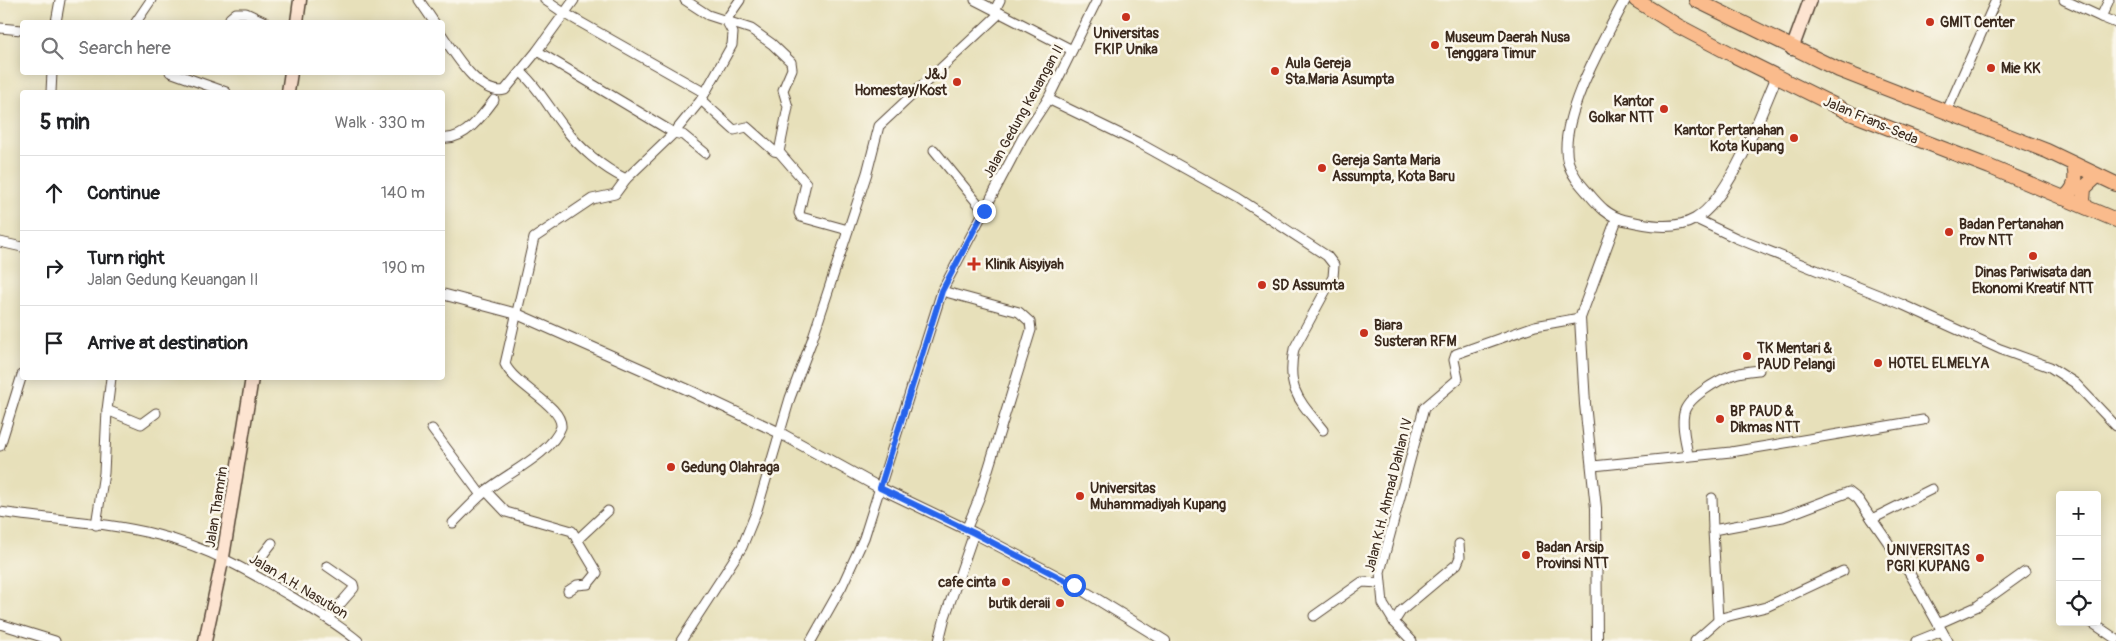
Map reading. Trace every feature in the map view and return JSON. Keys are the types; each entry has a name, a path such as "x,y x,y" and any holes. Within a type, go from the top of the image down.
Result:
{"main road":[{"path":"297,20 300,0"},
{"name":"Jalan Frans-Seda","path":"1636,0 1678,26 1850,113 1990,167 2116,220"},
{"path":"1696,0 1792,48 1946,113 2047,151 2116,184"},
{"path":"1792,48 1810,0"},
{"path":"288,90 291,75"},
{"path":"2062,198 2074,188 2076,180 2074,165"},
{"path":"2086,207 2083,201 2084,188 2098,176"},
{"name":"Jalan Thamrin","path":"205,641 223,557 252,380"}],"street":[{"path":"56,20 60,0"},
{"path":"137,20 151,0"},
{"path":"419,0 433,20"},
{"path":"545,0 703,96 734,130 746,127 774,151 779,152 807,185 800,213 801,217 848,230"},
{"path":"445,39 465,67 486,88 496,92 504,90 521,72 574,0"},
{"path":"685,0 708,15 751,29 772,44 791,62 792,69 783,90 788,108 779,152"},
{"path":"726,20 740,0"},
{"path":"975,0 1072,50"},
{"path":"681,641 742,547 757,510 790,398 867,173 879,126 998,12 1000,0"},
{"name":"Jalan Gedung Keuangan II","path":"811,641 842,586 864,538 942,291 1023,137 1048,99 1096,0"},
{"path":"1625,0 1588,70 1572,114 1566,151 1572,172 1603,211 1617,218 1645,225 1664,226 1682,224 1696,219 1716,199 1729,179 1777,76"},
{"path":"1946,113 1996,0"},
{"path":"2064,0 2116,22"},
{"path":"2101,17 2109,0"},
{"path":"230,18 236,13 246,13 262,20"},
{"path":"453,523 484,493 528,462 557,436 561,427 558,414 513,376 505,364 535,236 592,199 615,194 626,179 674,133 703,96 732,44 733,33 726,20"},
{"path":"0,28 20,30"},
{"path":"537,51 674,133 683,135 705,153"},
{"path":"521,72 540,91 564,128 578,143 599,162 626,179"},
{"path":"51,90 52,75"},
{"path":"178,75 220,90"},
{"path":"1048,99 1139,143 1238,198 1327,256 1334,265 1333,277 1294,349 1292,361 1293,389 1296,398 1323,430"},
{"path":"445,138 452,138 468,129 494,100"},
{"path":"934,150 984,211"},
{"path":"1597,641 1598,585 1593,466 1585,404 1580,318 1617,218"},
{"path":"1696,219 1736,238 1901,304 2000,349 2050,368 2075,383 2116,426"},
{"path":"0,242 20,247"},
{"path":"939,641 980,496 1031,330 1030,322 1019,312 942,291"},
{"path":"445,295 517,314 780,433 880,488 1074,585 1165,641"},
{"name":"Jalan K.H. Ahmad Dahlan IV","path":"1412,641 1394,622 1383,604 1380,583 1384,554 1423,413 1428,404 1458,379 1454,360 1456,354 1472,346 1535,326 1580,318"},
{"path":"1688,455 1684,425 1687,407 1700,394 1733,374 1759,370"},
{"path":"0,446 20,380"},
{"path":"96,524 104,473 107,410 111,380"},
{"path":"107,410 142,424 156,413"},
{"path":"1593,466 1731,452 1923,420"},
{"path":"432,429 484,493 506,512 572,531 596,569 597,575 588,584 579,584 568,591"},
{"path":"1872,519 1932,489"},
{"path":"1713,530 1790,515 1849,492 1855,495 1872,519 1948,641"},
{"path":"1712,498 1718,620"},
{"path":"577,540 608,511"},
{"name":"Jalan A.H. Nasution","path":"0,512 96,524 157,535 223,557 328,618 358,641"},
{"path":"250,571 272,543"},
{"path":"1394,622 1401,611 1457,564 1460,557 1459,544"},
{"path":"326,566 353,584 354,588 328,618"},
{"path":"1696,641 1718,620 1766,607 1843,571"},
{"path":"1917,641 1976,607 2025,572"},
{"name":"Jalan K.H. Ahmad Dahlan IV","path":"1314,616 1362,582 1380,583"},
{"path":"0,624 55,641"},
{"path":"2097,626 2116,640"}],"place":[{"name":"Universitas FKIP Unika","path":"1126,17"},
{"name":"GMIT Center","path":"1930,22"},
{"name":"Museum Daerah Nusa Tenggara Timur","path":"1435,45"},
{"name":"Mie KK","path":"1991,68"},
{"name":"Aula Gereja Sta.Maria Asumpta","path":"1275,71"},
{"name":"J&J Homestay/Kost","path":"957,82"},
{"name":"Kantor Golkar NTT","path":"1664,109"},
{"name":"Kantor Pertanahan Kota Kupang","path":"1794,138"},
{"name":"Gereja Santa Maria Assumpta, Kota Baru","path":"1322,168"},
{"name":"Badan Pertanahan Prov NTT","path":"1949,232"},
{"name":"Dinas Pariwisata dan Ekonomi Kreatif NTT","path":"2033,256"},
{"name":"Klinik Aisyiyah","path":"974,264"},
{"name":"SD Assumta","path":"1262,285"},
{"name":"Biara Susteran RFM","path":"1364,333"},
{"name":"TK Mentari & PAUD Pelangi","path":"1747,356"},
{"name":"HOTEL ELMELYA","path":"1878,363"},
{"name":"BP PAUD & Dikmas NTT","path":"1720,419"},
{"name":"Gedung Olahraga","path":"671,467"},
{"name":"Universitas Muhammadiyah Kupang","path":"1080,496"},
{"name":"Badan Arsip Provinsi NTT","path":"1526,555"},
{"name":"UNIVERSITAS PGRI KUPANG","path":"1980,558"},
{"name":"cafe cinta","path":"1006,582"},
{"name":"butik deraii","path":"1060,603"}],"route":[{"path":"984,211 942,291 880,488 974,533 1074,585"}]}
